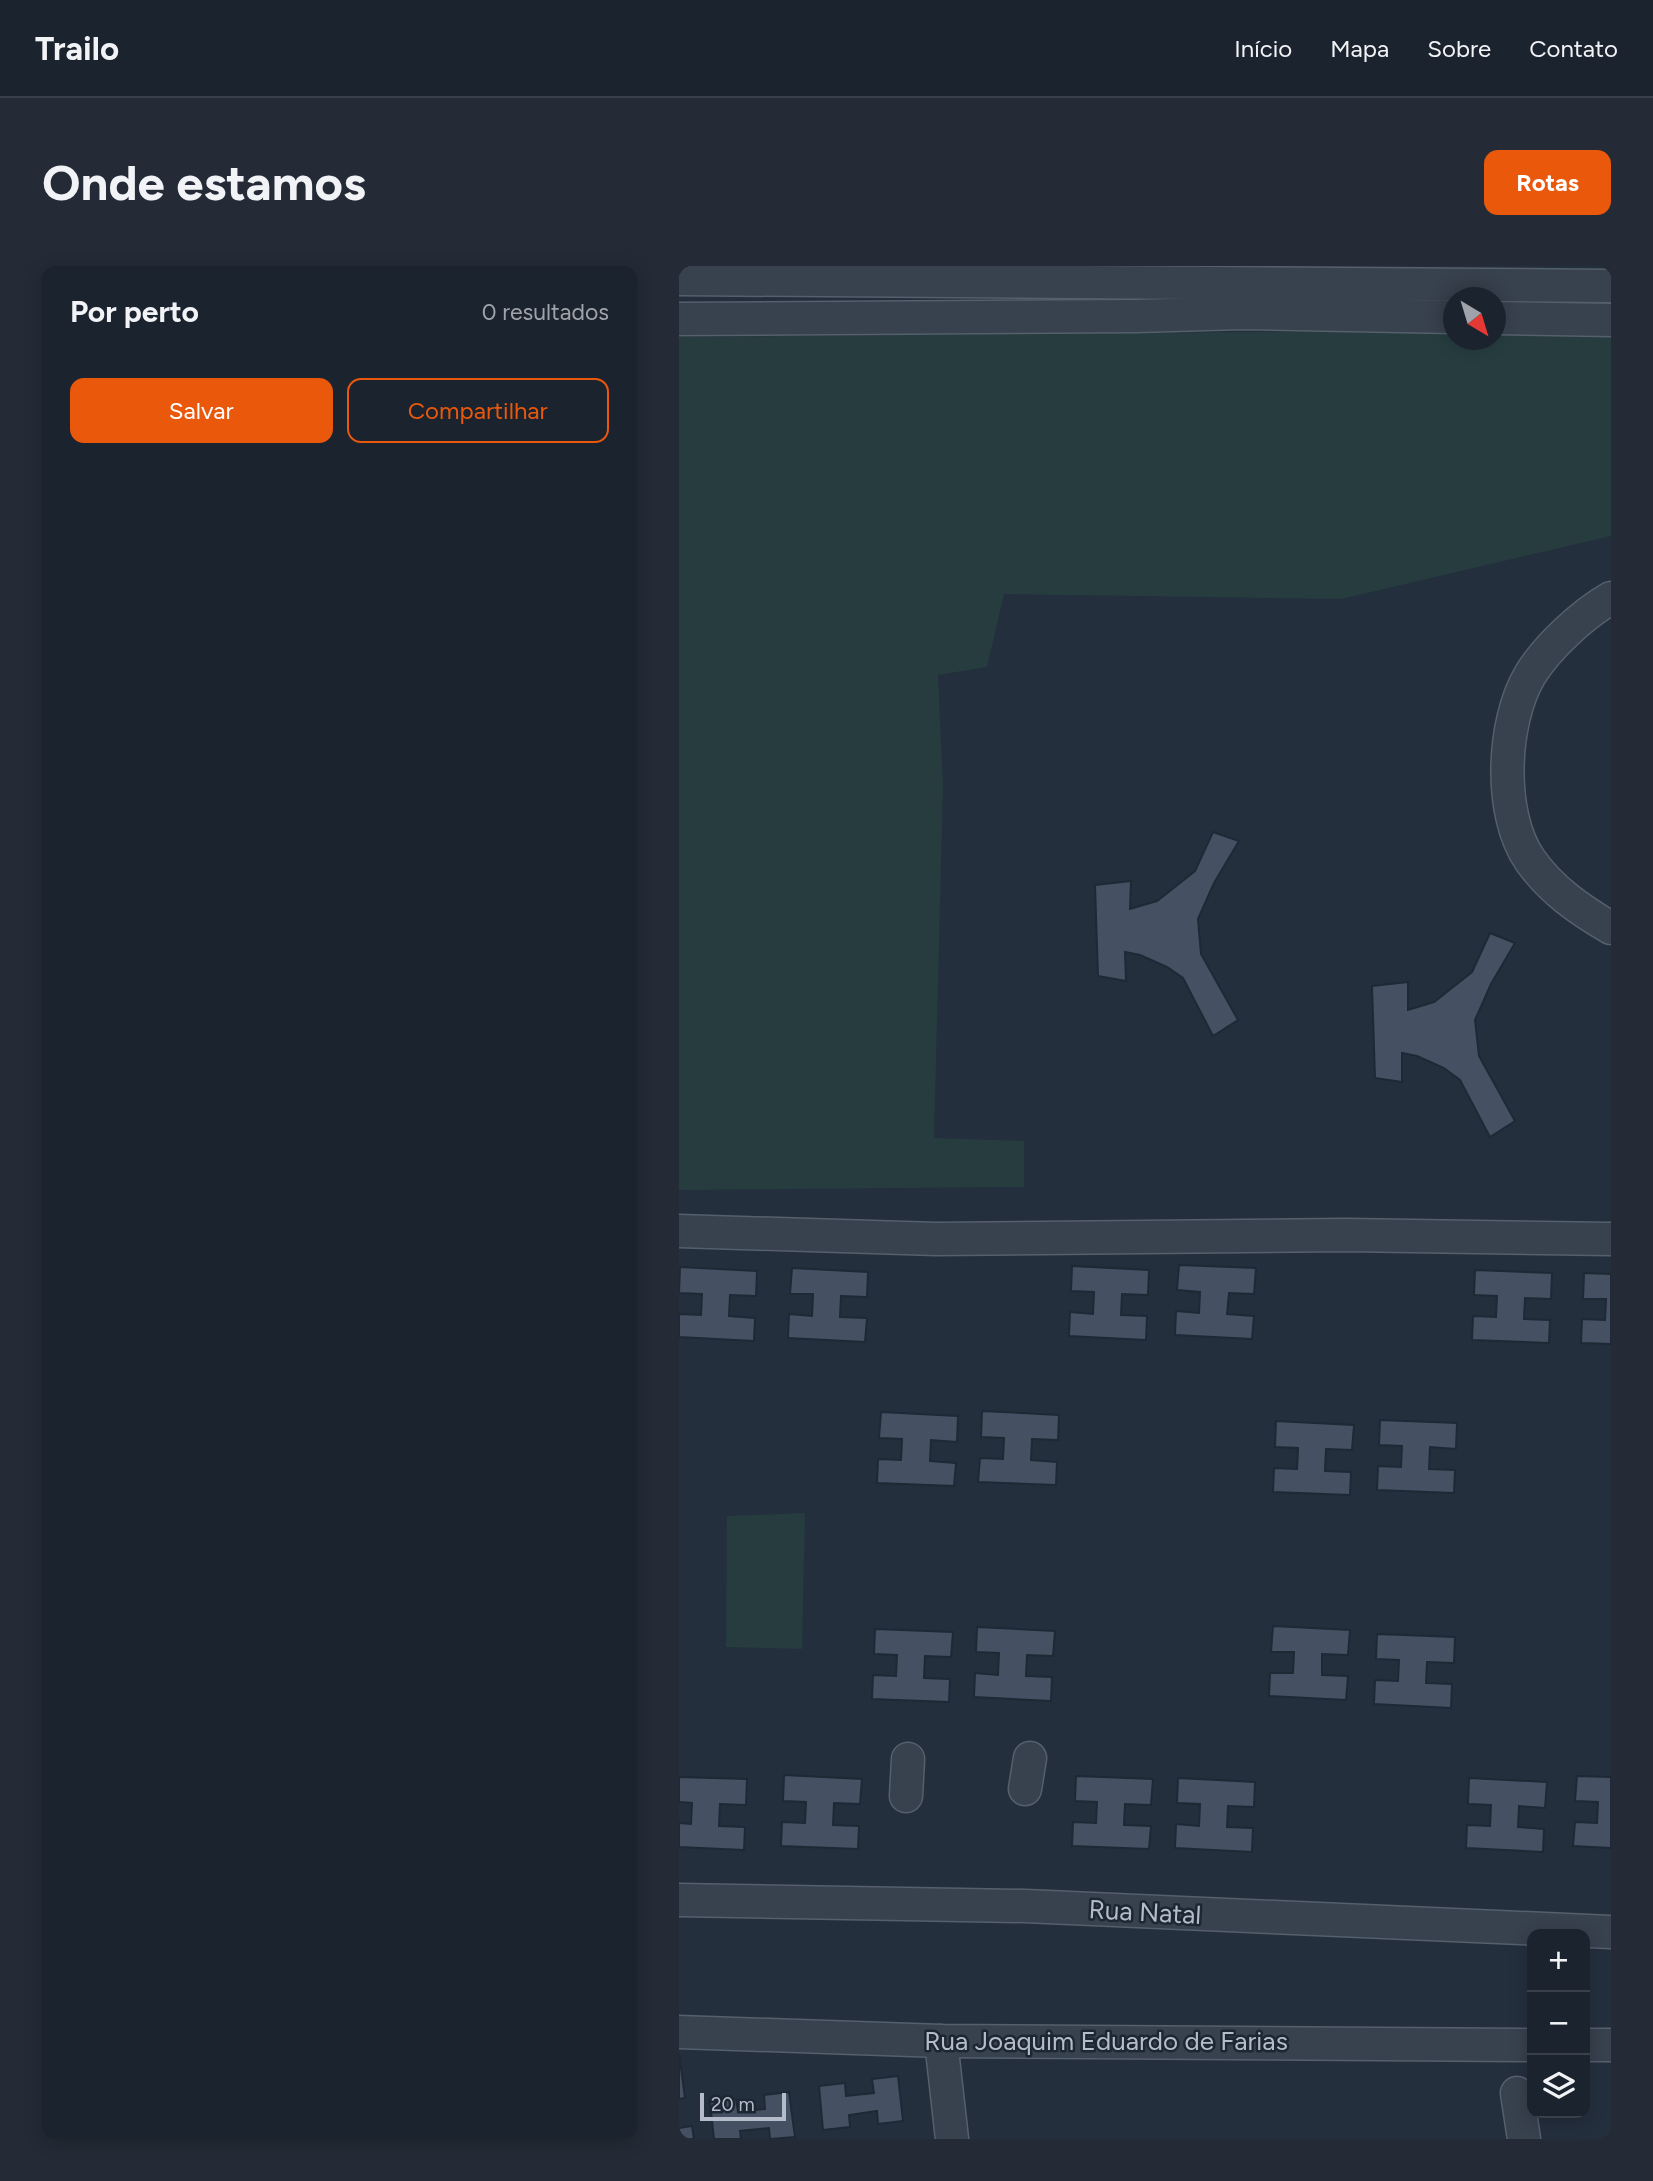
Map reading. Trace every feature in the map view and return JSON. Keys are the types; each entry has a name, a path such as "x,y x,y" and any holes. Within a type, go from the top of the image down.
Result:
{"street":[{"path":"679,279 1611,286"},
{"path":"679,319 1194,316 1243,313 1443,317"},
{"path":"1506,318 1611,320"},
{"path":"1611,598 1573,626 1530,675 1514,715 1508,778 1513,823 1529,859 1551,886 1576,907 1611,928"},
{"path":"679,1231 936,1239 1346,1235 1611,1239"},
{"path":"1025,1789 1030,1758"},
{"path":"905,1796 908,1759"},
{"name":"Rua Natal","path":"679,1900 1024,1906 1611,1932"},
{"name":"Rua Joaquim Eduardo de Farias","path":"679,2032 941,2041 1527,2045"},
{"path":"941,2041 952,2139"},
{"path":"1590,2045 1611,2045"},
{"path":"1517,2092 1524,2139"}],"green space":[{"path":"1611,329 1611,536 1341,599 1004,594 987,667 938,675 943,786 934,1138 1024,1141 1024,1187 679,1190 679,337 1443,330 1443,350 1506,350 1506,330"},
{"path":"805,1513 802,1649 726,1647 727,1516"}],"building":[{"path":"1213,832 1239,841 1214,883 1198,919 1201,954 1238,1020 1213,1036 1183,978 1167,967 1140,955 1125,952 1126,981 1098,976 1095,885 1131,881 1130,909 1157,901 1195,871"},
{"path":"1490,933 1515,943 1491,984 1475,1020 1479,1056 1515,1121 1490,1137 1460,1080 1444,1068 1417,1056 1402,1053 1402,1082 1375,1078 1372,986 1408,982 1408,1010 1434,1002 1472,972"},
{"path":"1179,1265 1256,1268 1254,1294 1229,1293 1227,1314 1254,1316 1252,1339 1175,1335 1176,1311 1199,1313 1200,1292 1177,1290"},
{"path":"1072,1266 1149,1270 1148,1295 1122,1294 1121,1315 1147,1316 1146,1340 1069,1336 1070,1312 1093,1314 1094,1292 1071,1291"},
{"path":"680,1267 757,1271 756,1296 730,1295 729,1316 755,1318 754,1341 679,1337 679,1314 701,1315 702,1294 679,1293"},
{"path":"792,1268 868,1272 867,1297 841,1296 840,1317 867,1318 865,1342 788,1338 789,1314 812,1316 813,1294 790,1294"},
{"path":"1475,1270 1552,1273 1551,1299 1525,1298 1524,1319 1550,1320 1549,1343 1472,1340 1473,1316 1496,1317 1497,1296 1474,1295"},
{"path":"1584,1273 1611,1274 1611,1344 1581,1343 1582,1319 1605,1320 1606,1299 1583,1299"},
{"path":"982,1411 1059,1415 1058,1440 1032,1439 1031,1460 1057,1462 1056,1485 978,1482 980,1458 1003,1459 1004,1438 981,1437"},
{"path":"881,1412 958,1416 957,1442 931,1440 930,1461 956,1463 954,1486 877,1483 878,1459 901,1460 902,1439 879,1438"},
{"path":"1380,1420 1457,1423 1456,1449 1430,1447 1429,1469 1455,1470 1454,1493 1377,1490 1378,1466 1401,1467 1402,1446 1379,1445"},
{"path":"1276,1421 1354,1425 1352,1450 1326,1449 1325,1471 1351,1472 1350,1495 1273,1492 1274,1468 1297,1469 1298,1448 1275,1447"},
{"path":"1273,1626 1350,1630 1348,1655 1322,1654 1322,1675 1348,1676 1346,1700 1269,1696 1270,1673 1293,1673 1294,1652 1271,1652"},
{"path":"977,1627 1055,1631 1053,1656 1027,1655 1026,1676 1052,1677 1051,1701 974,1697 975,1673 998,1675 999,1653 976,1652"},
{"path":"875,1629 953,1632 951,1657 925,1656 924,1678 950,1679 949,1702 872,1699 873,1675 896,1676 897,1655 874,1654"},
{"path":"1377,1634 1455,1637 1454,1663 1427,1662 1426,1683 1452,1684 1451,1708 1374,1704 1375,1680 1398,1681 1399,1660 1376,1659"},
{"path":"784,1775 862,1779 860,1804 834,1803 833,1825 859,1826 858,1849 781,1846 782,1822 805,1823 806,1802 783,1801"},
{"path":"1076,1776 1153,1779 1151,1805 1125,1804 1124,1825 1151,1826 1149,1849 1072,1846 1073,1822 1096,1823 1097,1802 1075,1801"},
{"path":"1577,1776 1611,1777 1611,1848 1573,1846 1575,1822 1597,1823 1598,1802 1575,1801"},
{"path":"679,1777 747,1779 746,1805 720,1804 719,1826 745,1827 744,1850 679,1847 679,1823 691,1824 692,1803 679,1802"},
{"path":"1178,1778 1255,1782 1254,1807 1228,1806 1227,1827 1253,1828 1252,1852 1175,1848 1176,1824 1199,1826 1200,1804 1177,1803"},
{"path":"1469,1778 1547,1782 1545,1808 1519,1806 1518,1827 1544,1829 1543,1852 1466,1848 1467,1825 1490,1826 1491,1805 1468,1804"},
{"path":"679,2053 685,2098 679,2099"},
{"path":"898,2076 903,2121 878,2124 877,2111 849,2115 850,2127 823,2130 819,2086 845,2083 846,2096 874,2093 872,2079"},
{"path":"789,2092 795,2137 770,2139 769,2128 740,2131 741,2139 714,2139 710,2102 736,2099 738,2112 765,2109 764,2095"},
{"path":"692,2126 694,2139 679,2139 679,2128"}]}
